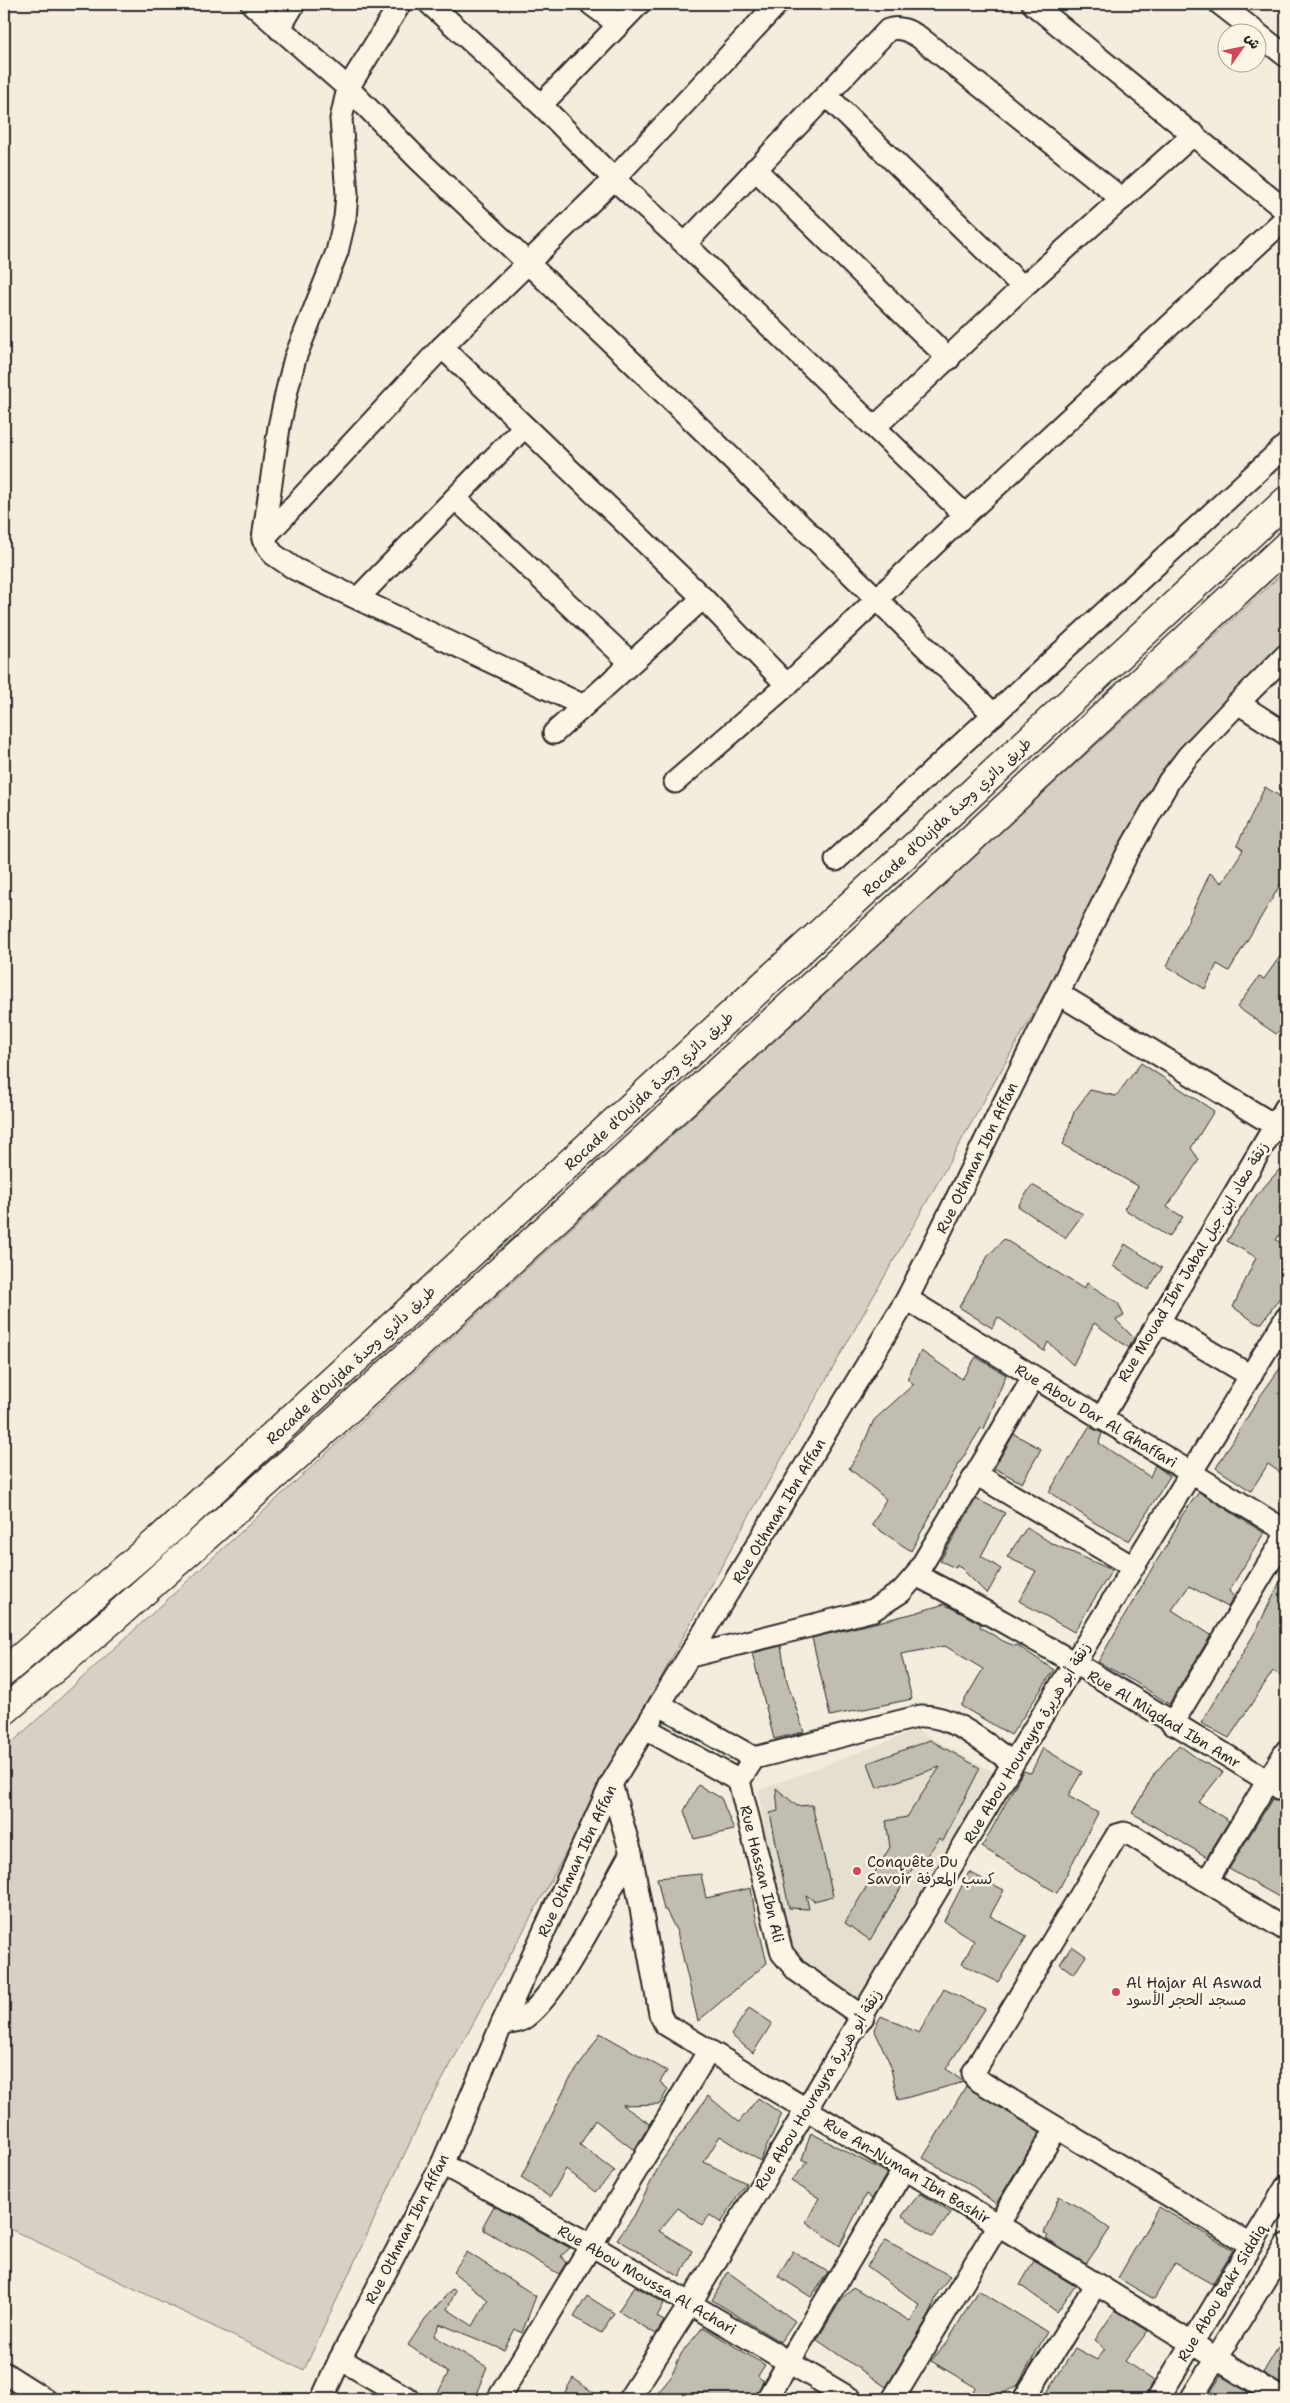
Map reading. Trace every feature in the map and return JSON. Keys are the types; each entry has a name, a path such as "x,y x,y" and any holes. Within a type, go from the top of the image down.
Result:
{"highway":[{"name":"Rocade d'Oujda طريق دائري وجدة","path":"4,1672 175,1526 945,819 1286,501"},
{"name":"Rocade d'Oujda طريق دائري وجدة","path":"4,1711 114,1619 316,1439 934,874 1286,546"}],"street":[{"path":"252,4 348,88 419,160 878,600 994,715"},
{"path":"279,29 294,4"},
{"path":"400,4 348,88 341,119 347,194 345,218 337,252 296,358 287,390 279,427 263,538 273,554 283,562 582,706"},
{"path":"430,4 541,105 614,179 685,244 965,515"},
{"path":"591,4 618,25"},
{"path":"541,105 639,4"},
{"path":"263,538 442,347 614,179 777,4"},
{"path":"1033,4 1286,211"},
{"path":"1220,4 1243,22"},
{"path":"685,244 754,169 827,96 888,30 900,28 919,37 1122,199"},
{"path":"1268,42 1286,56"},
{"path":"827,96 1023,287"},
{"path":"875,427 1023,287 1194,134"},
{"path":"754,169 949,359"},
{"path":"675,782 787,685 965,515 1286,218"},
{"path":"442,347 703,598 787,685"},
{"path":"358,598 524,427"},
{"path":"836,860 1286,445"},
{"path":"455,498 630,662"},
{"path":"554,733 630,662 703,598"},
{"name":"Rue Othman Ibn Affan","path":"322,2399 340,2358 442,2164 502,2024 611,1784 691,1656 907,1299 1126,856 1169,781 1188,756 1286,655"},
{"path":"1238,703 1286,734"},
{"path":"1059,994 1274,1125"},
{"name":"Rue Mouad Ibn Jabal زنقة معاد ابن جبل","path":"1101,1419 1286,1107"},
{"name":"Rue Abou Dar Al Ghaffari","path":"907,1299 1033,1378 1286,1530"},
{"name":"Rue Abou Hourayra زنقة أبو هريرة","path":"630,2399 807,2111 1013,1763 1075,1665 1286,1318"},
{"path":"1158,1321 1251,1376"},
{"path":"691,1656 873,1610 901,1592 916,1575 1033,1378"},
{"path":"976,1474 1134,1567"},
{"path":"1172,1724 1286,1536"},
{"name":"Rue Al Miqdad Ibn Amr","path":"916,1575 948,1591 1075,1665 1286,1792"},
{"path":"660,1705 754,1758"},
{"path":"645,1728 738,1781 754,1758 921,1716 930,1716 954,1725 1013,1763"},
{"path":"1207,1881 1286,1751"},
{"name":"Rue Hassan Ibn Ali","path":"738,1781 782,1953 796,1971 863,2017"},
{"name":"Rue An-Numan Ibn Bashir","path":"611,1784 631,1853 662,2020 668,2027 998,2227 1096,2284 1282,2399"},
{"path":"1251,2245 976,2079 974,2069 1114,1838 1124,1833 1133,1836 1286,1930"},
{"path":"502,2024 521,2020 549,1992 566,1967 631,1853"},
{"path":"498,2399 708,2052"},
{"path":"893,2399 1056,2129"},
{"name":"Rue Abou Moussa Al Achari","path":"442,2164 591,2245 851,2399"},
{"path":"768,2399 904,2169"},
{"name":"Rue Abou Bakr Siddiq","path":"1158,2399 1190,2343 1286,2187"},
{"name":"Rue Abou Bakr Siddiq","path":"1191,2399 1286,2245"},
{"path":"1024,2399 1096,2284"},
{"path":"340,2358 409,2399"},
{"path":"4,2373 45,2399"}],"shaded area":[{"path":"1286,570 1286,655 1168,775 743,1527 420,2121 304,2370 4,2226 4,1750"},
{"name":"Conquête Du Savoir كسب المعرفة","path":"917,1730 1003,1777 859,2008 781,1951 759,1790"}],"building":[{"path":"1265,787 1286,800 1286,875 1229,971 1217,964 1205,989 1167,966 1210,873 1222,883 1243,850 1237,845"},
{"path":"1286,948 1286,1004 1279,1019 1285,1025 1276,1034 1237,1007 1259,977 1264,979"},
{"path":"1141,1063 1214,1111 1191,1148 1199,1160 1167,1207 1183,1217 1169,1237 1124,1209 1138,1186 1063,1145 1074,1112 1090,1090 1116,1096"},
{"path":"1286,1162 1286,1224 1276,1240 1286,1246 1286,1289 1262,1323 1256,1323 1233,1307 1256,1257 1227,1241 1256,1196"},
{"path":"1032,1185 1083,1214 1065,1238 1018,1206"},
{"path":"1004,1239 1084,1289 1087,1283 1118,1303 1124,1316 1116,1320 1134,1338 1129,1348 1094,1323 1073,1365 1048,1342 1044,1351 998,1317 992,1328 959,1307 988,1256"},
{"path":"1125,1244 1162,1268 1148,1290 1113,1266"},
{"path":"921,1351 962,1379 976,1357 1006,1375 984,1429 981,1428 953,1474 911,1551 872,1525 886,1499 849,1468 861,1449 874,1420 914,1384 907,1379"},
{"path":"1286,1360 1286,1477 1268,1464 1251,1491 1216,1468 1261,1395"},
{"path":"1089,1427 1102,1433 1099,1443 1150,1477 1155,1465 1170,1476 1129,1541 1095,1523 1049,1492"},
{"path":"1014,1434 1041,1449 1022,1483 994,1468"},
{"path":"1199,1492 1264,1533 1229,1591 1234,1597 1228,1607 1189,1586 1172,1610 1211,1635 1169,1704 1135,1682 1098,1662 1170,1540 1182,1515"},
{"path":"976,1499 1005,1513 981,1556 1001,1569 987,1594 957,1564 956,1568 940,1561"},
{"path":"1027,1527 1051,1543 1112,1570 1074,1632 1019,1601 1036,1571 1007,1557"},
{"path":"1286,1569 1286,1678 1273,1671 1229,1738 1201,1723 1257,1629"},
{"path":"944,1604 981,1624 980,1627 1003,1641 1015,1646 1017,1645 1054,1670 1011,1735 961,1706 983,1669 945,1646 901,1654 912,1699 830,1716 812,1638"},
{"path":"781,1646 787,1681 804,1732 774,1739 752,1653"},
{"path":"930,1740 980,1768 943,1841 940,1838 919,1866 915,1864 870,1940 845,1923 890,1847 886,1821 907,1817 940,1767 877,1788 868,1763"},
{"path":"1179,1745 1201,1761 1223,1772 1199,1802 1229,1821 1207,1857 1132,1813 1155,1773"},
{"path":"1043,1748 1082,1772 1068,1796 1098,1813 1057,1893 982,1847 1023,1771 1031,1773"},
{"path":"698,1785 721,1798 734,1830 694,1839 684,1811"},
{"path":"776,1788 797,1806 812,1805 833,1896 814,1901 806,1895 809,1909 789,1908 770,1813 778,1811"},
{"path":"1272,1799 1286,1804 1286,1901 1229,1869"},
{"path":"969,1872 1004,1890 990,1916 1027,1936 998,1982 962,1964 974,1941 944,1921"},
{"path":"701,1874 706,1898 751,1888 767,1963 698,2021 677,1932 666,1910 664,1910 657,1878"},
{"path":"1072,1946 1086,1956 1074,1974 1060,1964"},
{"path":"944,1989 985,2009 946,2069 964,2082 898,2100 890,2064 874,2029 881,2016 919,2033"},
{"path":"749,2008 772,2023 753,2053 731,2035"},
{"path":"600,2033 667,2071 660,2082 668,2089 660,2104 622,2105 650,2124 634,2150 595,2120 580,2145 615,2171 595,2192 566,2169 550,2197 521,2178 569,2080"},
{"path":"966,2086 1040,2132 996,2204 974,2187 923,2158"},
{"path":"708,2096 739,2122 758,2098 782,2114 760,2161 720,2136 704,2162 746,2183 721,2223 710,2215 702,2225 678,2208 659,2231 692,2251 680,2277 617,2239 634,2216 661,2162"},
{"path":"811,2133 887,2173 872,2199 866,2194 840,2246 806,2222 819,2198 791,2181 808,2162 802,2159"},
{"path":"920,2193 951,2213 933,2237 902,2216"},
{"path":"1059,2196 1085,2211 1110,2229 1086,2264 1046,2239 1048,2236 1044,2233"},
{"path":"494,2206 570,2248 561,2256 566,2263 559,2274 484,2230 484,2224"},
{"path":"1159,2207 1233,2250 1212,2284 1175,2263 1154,2299 1118,2278"},
{"path":"886,2240 950,2276 938,2292 930,2314 886,2387 817,2340 841,2300 853,2287 910,2321 920,2305 867,2266"},
{"path":"793,2251 828,2272 811,2297 778,2276"},
{"path":"467,2252 536,2296 522,2333 515,2329 504,2350 440,2324 434,2336 487,2367 474,2399 435,2399 448,2373 408,2345 425,2319 452,2289 456,2291 447,2309 473,2326 488,2300 453,2272"},
{"path":"1034,2261 1075,2286 1057,2312 1020,2285"},
{"path":"728,2272 795,2321 780,2342 712,2300"},
{"path":"635,2286 664,2303 657,2317 664,2321 656,2334 618,2311"},
{"path":"978,2290 1047,2332 1018,2385 993,2399 970,2399 975,2387 931,2361 948,2341"},
{"path":"587,2296 614,2313 601,2333 574,2317"},
{"path":"1115,2310 1148,2331 1125,2361 1154,2381 1143,2399 1043,2399 1075,2348 1097,2360 1105,2348 1095,2340"},
{"path":"703,2327 765,2365 758,2376 763,2381 755,2399 653,2399 671,2377 681,2354"},
{"path":"1286,2334 1286,2387 1263,2373"},
{"path":"1221,2376 1259,2399 1206,2399"},
{"path":"573,2378 602,2399 561,2399"}],"place":[{"name":"Conquête Du Savoir كسب المعرفة","path":"857,1871"},
{"name":"Al Hajar Al Aswad مسجد الحجر الأسود","path":"1116,1992"}]}
